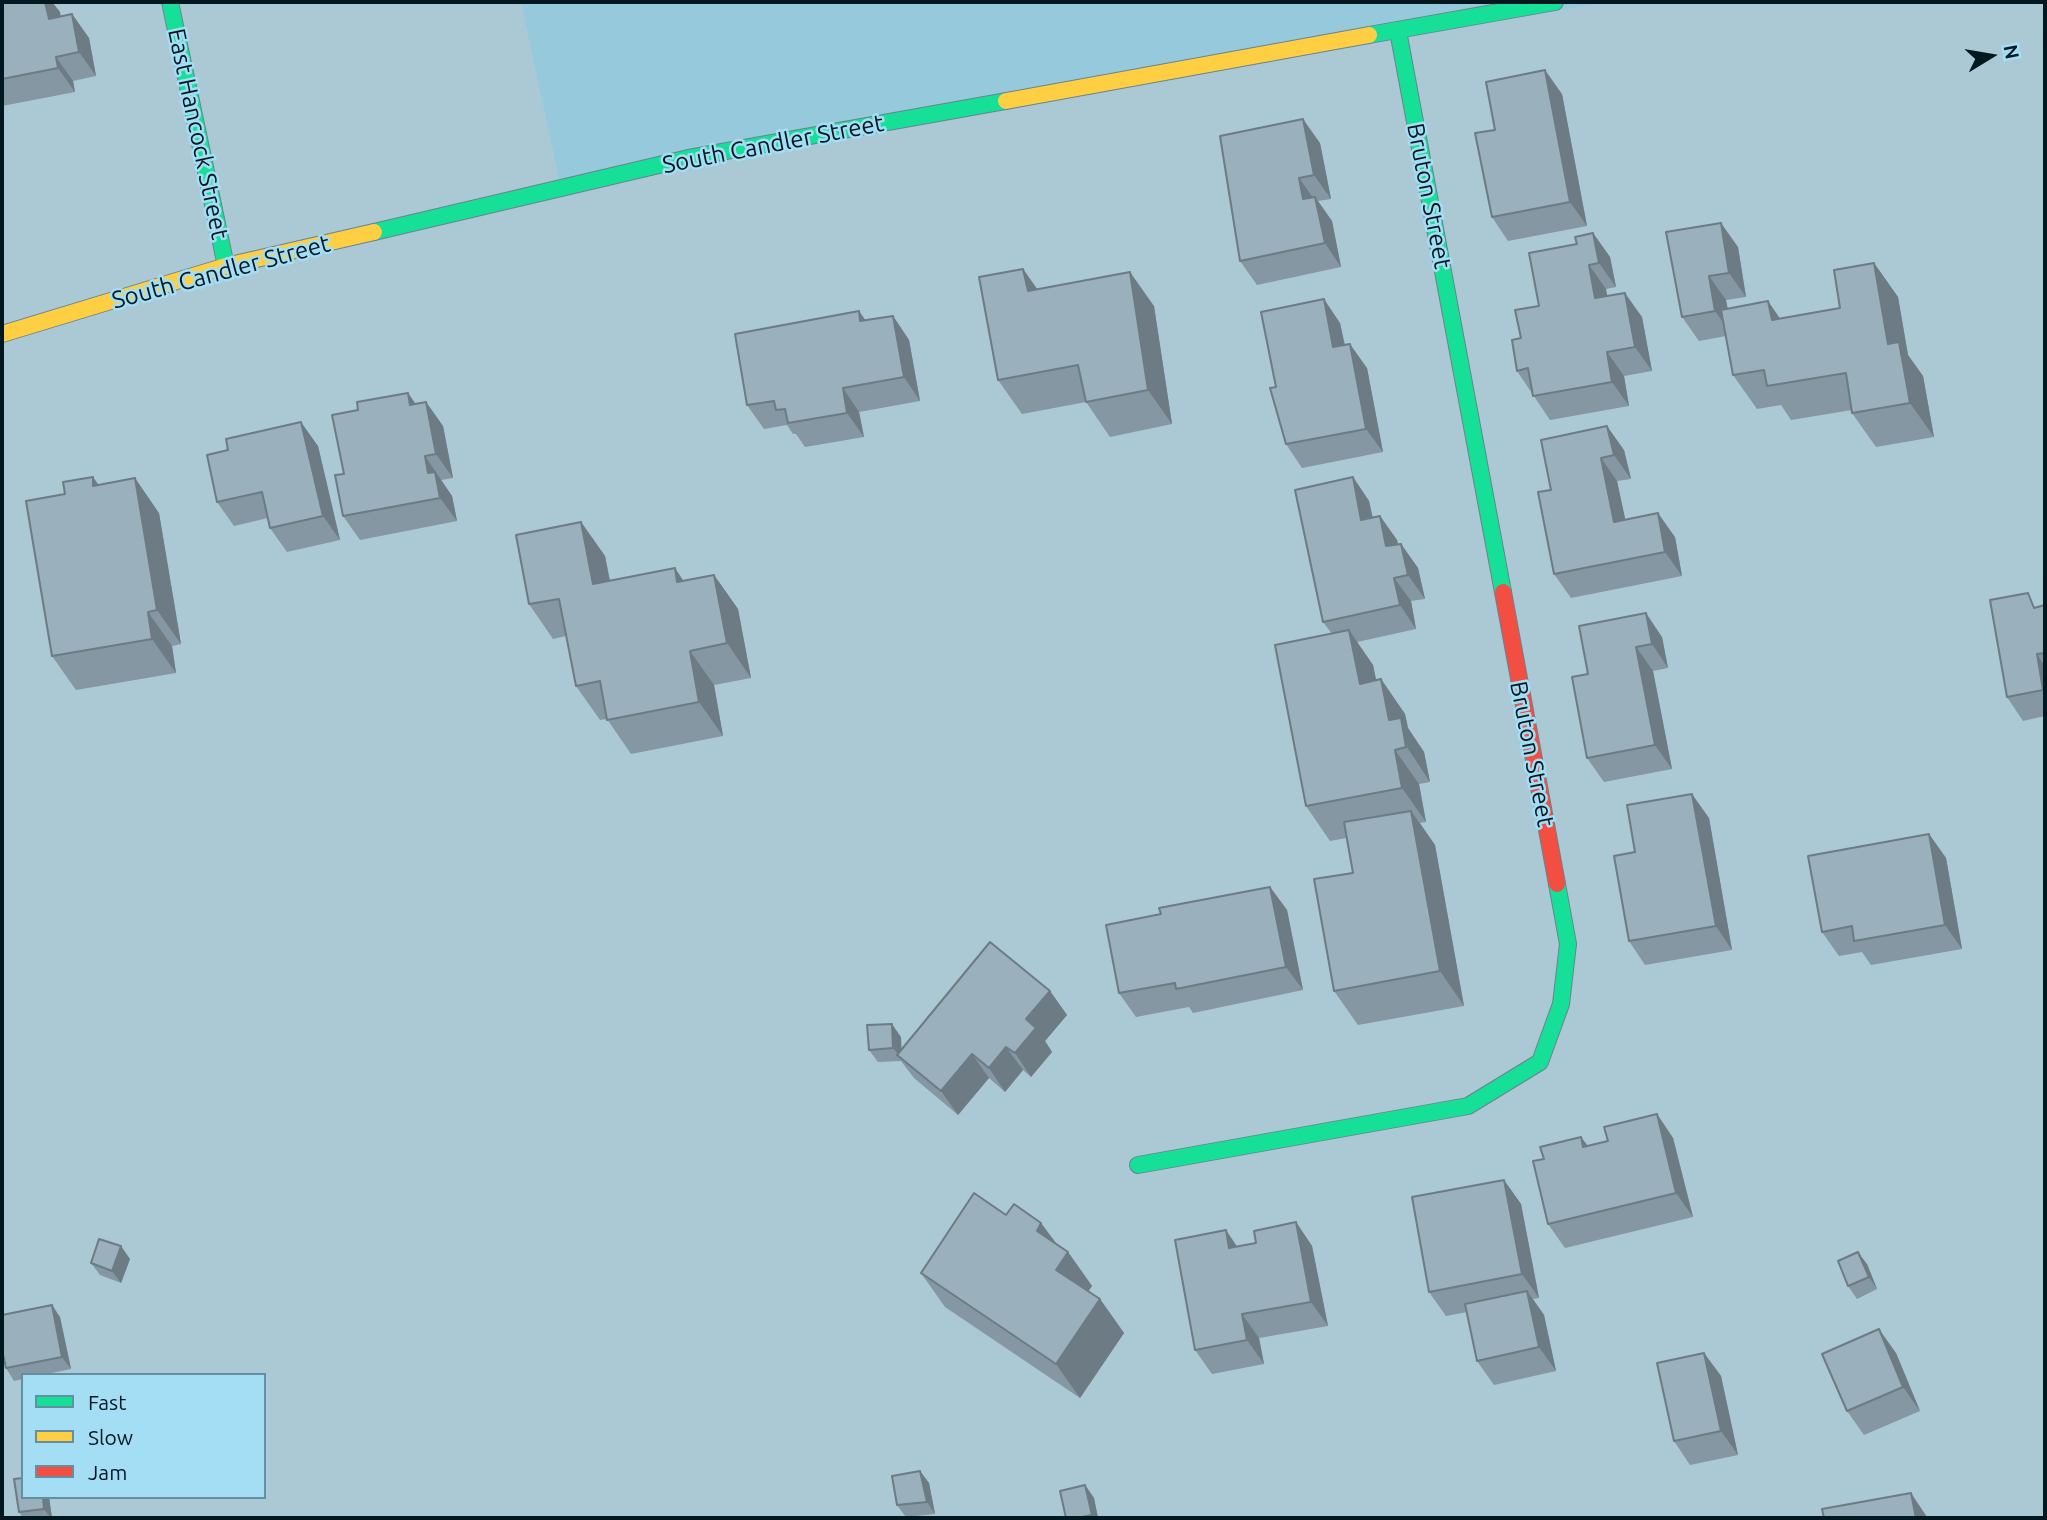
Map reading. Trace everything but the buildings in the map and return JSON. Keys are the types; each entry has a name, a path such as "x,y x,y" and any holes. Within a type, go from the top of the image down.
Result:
{"street":[{"name":"East Hancock Street","path":"170,2 226,266"},
{"name":"South Candler Street","path":"2,334 226,266 693,157 1555,2"},
{"name":"Bruton Street","path":"1138,1165 1468,1106 1540,1062 1561,1004 1568,944 1398,31"}],"shaded area":[{"path":"521,2 1606,2 561,188"}],"traffic: fast":[{"path":"170,2 226,266"},
{"path":"1369,35 1555,2"},
{"path":"1398,31 1503,592"},
{"path":"374,232 693,157 1006,101"},
{"path":"1138,1165 1468,1106 1540,1062 1561,1004 1568,944 1557,884"}],"traffic: slow":[{"path":"1006,101 1369,35"},
{"path":"2,334 226,266 374,232"}],"traffic: jam":[{"path":"1503,592 1557,884"}]}
